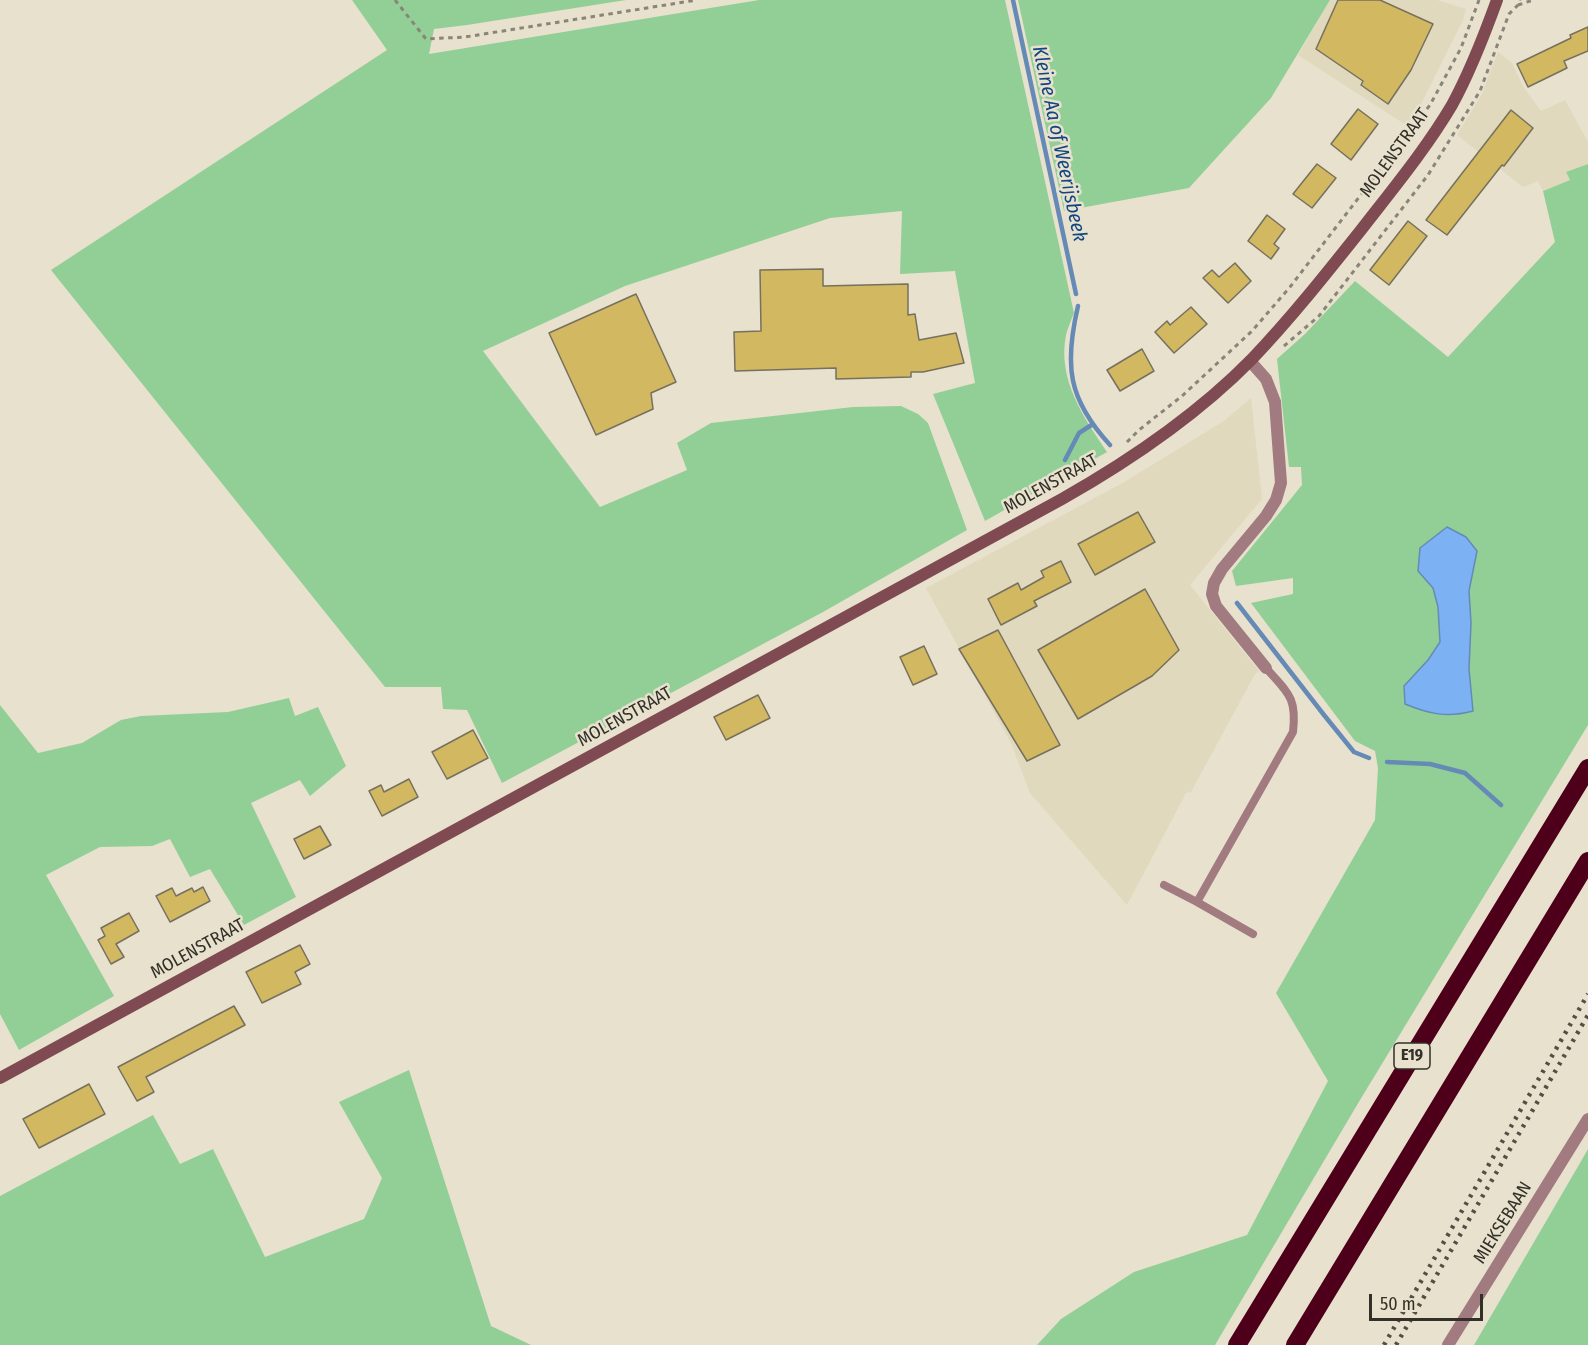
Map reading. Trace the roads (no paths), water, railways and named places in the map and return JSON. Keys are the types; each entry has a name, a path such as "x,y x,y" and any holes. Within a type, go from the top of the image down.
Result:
{"highway":[{"name":"E19","path":"1237,1345 1588,768"},
{"name":"E19","path":"1294,1345 1588,861"}],"main road":[{"name":"MOLENSTRAAT","path":"0,1078 1097,479 1176,426 1250,361 1304,302 1377,208 1440,123 1469,71 1497,0"}],"street":[{"path":"1250,361 1266,379 1275,402 1281,483 1276,500 1266,516 1222,569 1214,583 1212,594 1216,606 1266,668"},
{"name":"MIEKSEBAAN","path":"1448,1345 1588,1119"}],"lane":[{"path":"1197,902 1293,732 1295,710 1287,691 1266,668"},
{"path":"1164,885 1253,934"}],"water":[{"path":"1447,527 1466,537 1477,551 1469,591 1471,623 1469,669 1473,711 1446,714 1430,712 1405,704 1404,686 1428,660 1440,642 1438,607 1433,588 1418,571 1420,548"}],"waterway":[{"name":"Kleine Aa of Weerijsbeek","path":"1013,0 1076,294"},
{"name":"Kleine Aa of Weerijsbeek","path":"1078,306 1071,347 1073,381 1085,412 1110,445"},
{"path":"1065,460 1079,433 1093,424"},
{"name":"Kleine Aa of Weerijsbeek","path":"1237,603 1354,752 1369,758"},
{"name":"Kleine Aa of Weerijsbeek","path":"1387,762 1430,764 1465,773 1501,805"}],"railway":[{"path":"1384,1345 1588,994"},
{"path":"1396,1345 1588,1015"}]}
